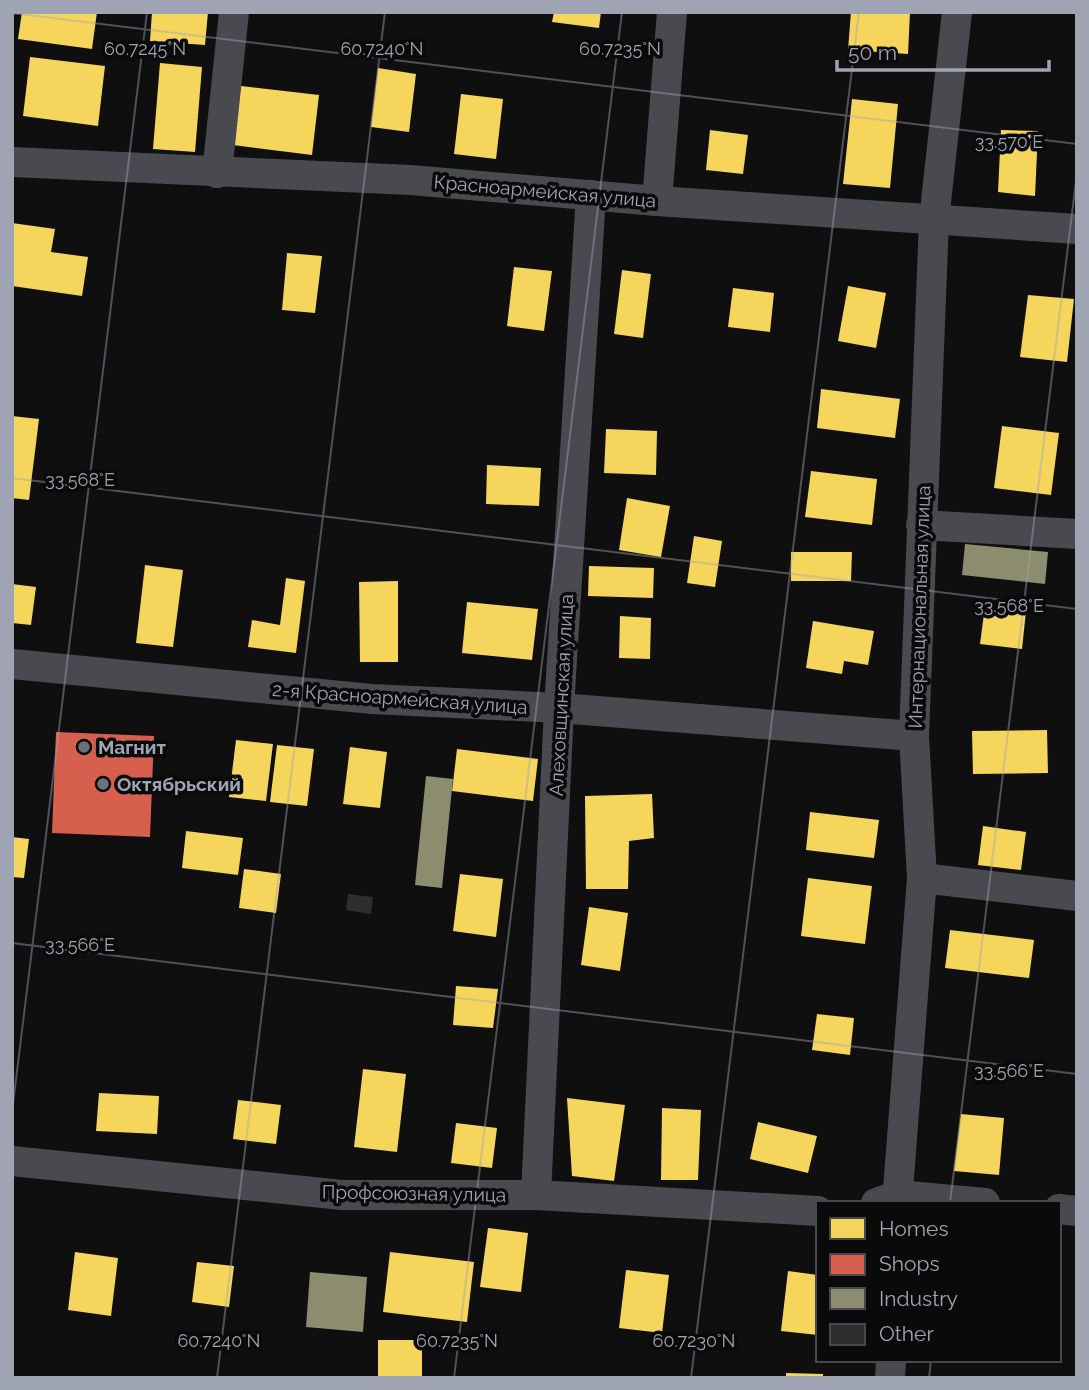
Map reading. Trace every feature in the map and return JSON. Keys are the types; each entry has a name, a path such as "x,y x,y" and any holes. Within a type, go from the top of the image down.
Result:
{"street":[{"path":"217,173 234,12"},
{"path":"657,201 672,12"},
{"name":"Интернациональная улица","path":"890,1200 922,878 914,736 921,525 934,220 957,12"},
{"name":"Красноармейская улица","path":"12,162 411,180 657,201 1077,229"},
{"name":"Алеховщинская улица","path":"536,1195 559,708 591,195"},
{"path":"921,525 1077,534"},
{"name":"2-я Красноармейская улица","path":"12,664 372,699 559,708 914,736"},
{"path":"922,878 1077,896"},
{"name":"Профсоюзная улица","path":"12,1161 342,1195 536,1195 816,1211"},
{"path":"890,1200 922,1201"}],"building: Homes":[{"path":"22,12 97,12 92,49 18,39"},
{"path":"152,12 208,12 205,45 150,41"},
{"path":"554,12 601,12 599,28 552,22"},
{"path":"851,12 910,12 908,54 848,50"},
{"path":"30,57 105,66 98,126 23,116"},
{"path":"160,63 202,67 195,152 153,149"},
{"path":"378,68 416,74 409,132 371,127"},
{"path":"241,86 319,95 312,155 233,145"},
{"path":"461,94 503,99 496,159 454,154"},
{"path":"852,99 898,104 890,188 843,184"},
{"path":"710,130 748,135 743,174 706,170"},
{"path":"1001,130 1038,131 1035,196 998,192"},
{"path":"12,223 55,229 51,252 88,257 82,296 12,286"},
{"path":"287,253 322,256 315,313 282,310"},
{"path":"514,267 552,271 544,331 507,326"},
{"path":"622,270 651,274 643,338 614,334"},
{"path":"848,286 886,293 876,348 838,341"},
{"path":"733,288 774,293 770,332 728,327"},
{"path":"1028,295 1074,299 1067,362 1020,357"},
{"path":"821,389 900,399 895,438 817,428"},
{"path":"12,416 39,419 29,500 12,498"},
{"path":"1002,426 1059,433 1051,495 994,488"},
{"path":"606,429 657,431 656,475 604,473"},
{"path":"487,465 541,468 539,506 486,504"},
{"path":"811,471 877,479 872,525 805,517"},
{"path":"627,498 670,506 661,557 619,550"},
{"path":"694,536 722,541 715,587 687,583"},
{"path":"791,552 852,552 851,581 791,581"},
{"path":"145,565 183,570 173,647 136,643"},
{"path":"589,566 654,568 653,598 588,596"},
{"path":"286,578 305,581 296,653 248,647 252,620 280,625"},
{"path":"398,581 398,662 360,662 359,582"},
{"path":"12,584 36,587 31,625 12,623"},
{"path":"467,602 538,609 532,660 462,653"},
{"path":"985,606 1026,611 1022,649 980,644"},
{"path":"620,616 651,618 650,659 619,658"},
{"path":"813,621 874,631 868,665 844,661 842,674 806,668"},
{"path":"1047,730 1048,773 973,774 972,731"},
{"path":"236,740 273,744 266,801 229,797"},
{"path":"277,745 314,749 307,806 270,802"},
{"path":"350,747 387,752 380,808 343,804"},
{"path":"457,749 538,759 533,801 452,791"},
{"path":"652,794 654,838 629,841 628,889 586,889 585,796"},
{"path":"810,812 879,820 874,858 806,850"},
{"path":"983,826 1026,832 1021,870 978,865"},
{"path":"186,831 243,838 238,875 182,868"},
{"path":"12,837 29,839 24,878 12,877"},
{"path":"244,869 281,874 276,913 239,908"},
{"path":"460,874 503,879 496,937 453,931"},
{"path":"808,878 872,886 865,944 801,936"},
{"path":"589,907 628,913 620,971 581,965"},
{"path":"950,930 1034,940 1029,978 945,968"},
{"path":"456,986 498,989 493,1028 453,1025"},
{"path":"817,1014 854,1018 850,1055 812,1050"},
{"path":"363,1069 406,1074 397,1152 354,1147"},
{"path":"99,1093 159,1096 157,1134 96,1131"},
{"path":"567,1098 625,1105 614,1181 572,1176"},
{"path":"238,1100 281,1105 276,1144 233,1139"},
{"path":"662,1108 701,1110 698,1180 661,1180"},
{"path":"961,1114 1004,1118 999,1175 954,1171"},
{"path":"758,1122 817,1136 808,1173 750,1159"},
{"path":"456,1123 497,1128 492,1168 451,1163"},
{"path":"488,1228 528,1233 521,1292 480,1287"},
{"path":"75,1252 118,1258 111,1316 68,1310"},
{"path":"390,1252 474,1262 467,1322 383,1312"},
{"path":"197,1262 234,1266 229,1307 192,1302"},
{"path":"626,1270 669,1275 662,1333 619,1328"},
{"path":"788,1271 816,1275 816,1335 781,1331"},
{"path":"378,1340 422,1340 422,1378 378,1378"},
{"path":"786,1373 823,1374 823,1378 786,1378"}],"building: Shops":[{"name":"Октябрьский","path":"56,732 154,736 150,837 52,833"}],"building: Industry":[{"path":"965,544 1048,552 1045,584 962,575"},
{"path":"426,776 453,779 442,888 415,885"},
{"path":"310,1272 367,1277 363,1332 306,1327"}],"building: Other":[{"path":"348,894 373,897 371,914 346,910"}],"place":[{"name":"Магнит","path":"84,747"},
{"name":"Октябрьский","path":"103,784"}]}
